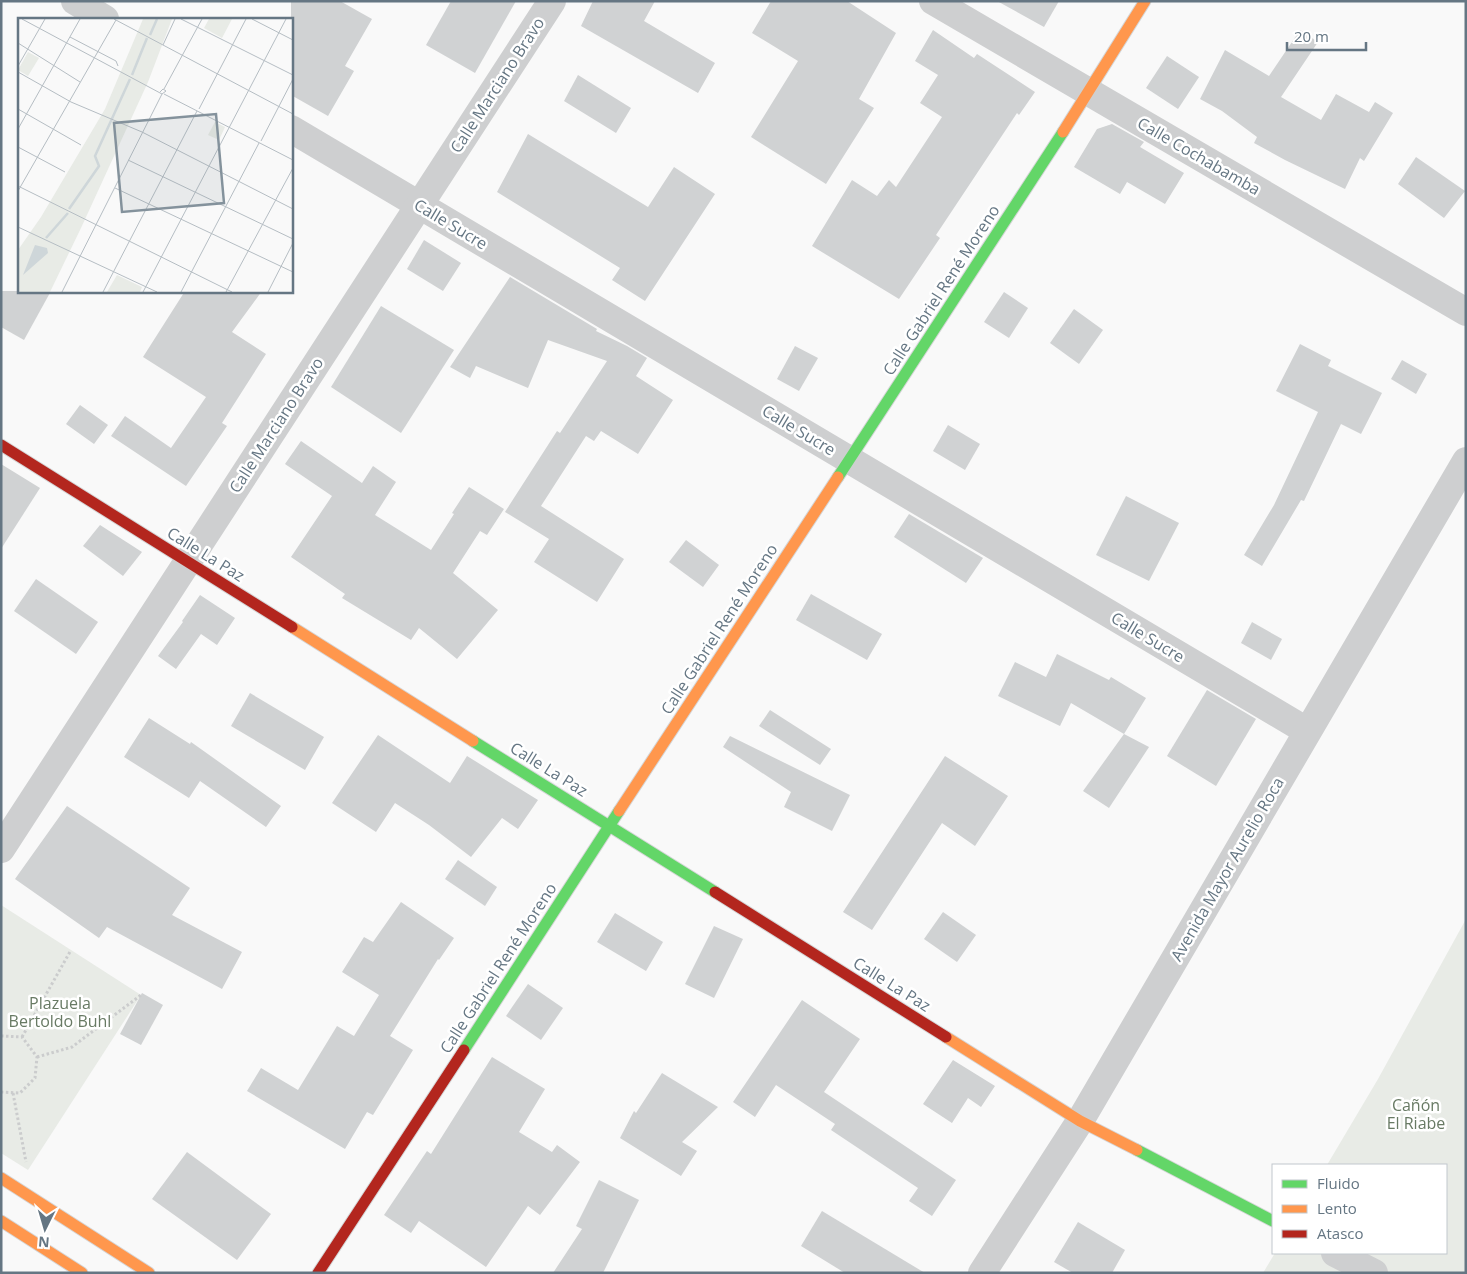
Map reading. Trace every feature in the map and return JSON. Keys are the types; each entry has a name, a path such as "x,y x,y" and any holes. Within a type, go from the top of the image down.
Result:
{"street":[{"path":"76,1 103,18"},
{"name":"Calle Marciano Bravo","path":"1,849 552,1"},
{"name":"Calle Cochabamba","path":"933,1 1466,312"},
{"name":"Calle Gabriel René Moreno","path":"318,1273 1089,92 1145,1"},
{"name":"Calle Sucre","path":"292,130 1307,731"},
{"name":"Calle La Paz","path":"1,445 1080,1120 1272,1220"},
{"name":"Avenida Mayor Aurelio Roca","path":"982,1273 1080,1120 1466,461"},
{"path":"1,1178 149,1273"},
{"path":"1,1221 82,1273"},
{"path":"1337,1254 1374,1273"}],"path":[{"path":"22,1037 71,950"},
{"path":"37,1057 72,1047 141,995"},
{"path":"1,1036 22,1037"},
{"path":"1,1092 20,1093 35,1078 37,1057 22,1037"},
{"path":"13,1093 34,1200"}],"green space":[{"name":"Plazuela Bertoldo Buhl","path":"1,905 141,995 28,1170 1,1153"},
{"name":"Cañón El Riabe","path":"1466,919 1466,1273 1263,1273 1274,1254 1447,1254 1447,1164 1328,1164 1378,1079"}],"building":[{"path":"291,1 340,1 372,19 345,66 354,71 328,116 292,96"},
{"path":"451,1 516,1 475,73 426,45"},
{"path":"593,1 655,1 644,21 715,63 698,93 581,26"},
{"path":"771,1 847,1 896,33 859,99 874,108 826,184 751,137 798,61 752,33"},
{"path":"997,1 1059,1 1044,27"},
{"path":"933,30 974,58 977,54 1035,92 1019,115 1017,113 936,235 940,238 899,299 812,246 852,180 877,196 889,180 896,187 942,117 920,103 938,75 915,61"},
{"path":"1300,30 1318,42 1281,97 1321,120 1336,94 1369,112 1375,102 1393,113 1364,161 1360,158 1345,189 1254,143 1257,137 1222,111 1200,99 1225,50 1269,76"},
{"path":"1167,56 1199,77 1178,109 1146,88"},
{"path":"578,75 631,108 616,133 564,101"},
{"path":"1112,124 1144,142 1140,147 1184,173 1165,204 1127,182 1120,194 1074,167 1097,129"},
{"path":"528,134 648,207 674,167 715,194 645,301 612,280 620,268 497,192"},
{"path":"1416,157 1465,191 1444,218 1398,184"},
{"path":"424,240 461,263 443,291 407,269"},
{"path":"510,277 597,329 596,331 647,358 636,376 673,400 638,454 601,431 594,441 586,436 541,506 624,559 597,602 534,562 549,539 505,512 557,431 560,433 607,361 548,340 528,388 476,366 470,378 450,367"},
{"path":"1,291 50,292 24,340 1,327"},
{"path":"184,292 261,292 232,332 266,354 222,423 227,426 186,486 111,436 125,416 171,448 206,397 143,357"},
{"path":"1004,292 1028,308 1009,338 984,322"},
{"path":"381,306 454,350 401,433 331,387"},
{"path":"1074,309 1103,330 1079,364 1050,343"},
{"path":"1300,344 1331,360 1328,366 1382,393 1361,434 1341,424 1304,501 1301,500 1262,566 1244,555 1274,505 1318,412 1276,391"},
{"path":"795,346 818,358 799,391 777,379"},
{"path":"1402,360 1427,374 1416,394 1391,379"},
{"path":"80,405 108,425 94,444 66,424"},
{"path":"948,425 980,444 965,470 933,451"},
{"path":"301,441 362,483 373,466 396,482 375,515 431,550 469,487 504,509 487,535 480,531 453,573 498,610 457,659 419,628 411,640 342,598 345,594 291,557 332,496 285,464"},
{"path":"1,464 40,488 1,549"},
{"path":"1126,496 1179,523 1149,581 1096,555"},
{"path":"909,514 983,558 966,583 894,537"},
{"path":"100,525 142,552 123,576 83,546"},
{"path":"686,540 719,565 703,587 669,562"},
{"path":"36,579 98,622 76,654 14,611"},
{"path":"811,594 882,634 867,660 796,620"},
{"path":"200,595 235,618 217,645 201,634 176,669 158,656"},
{"path":"1252,622 1282,639 1271,660 1241,643"},
{"path":"1057,654 1109,680 1111,677 1146,698 1124,734 1071,703 1060,726 998,696 1015,662 1046,677"},
{"path":"1207,690 1256,719 1216,786 1167,756"},
{"path":"250,693 324,737 305,770 231,726"},
{"path":"770,710 831,749 820,765 759,726"},
{"path":"149,718 190,744 191,742 281,806 266,827 200,781 189,798 124,757"},
{"path":"1124,734 1149,747 1109,808 1083,791"},
{"path":"378,735 450,783 467,756 538,800 518,829 502,818 471,857 429,825 395,803 376,832 332,803"},
{"path":"730,736 850,795 832,831 784,807 791,792 723,747"},
{"path":"945,756 1008,796 975,846 942,823 872,930 843,912"},
{"path":"67,806 190,888 172,915 242,952 222,989 107,927 99,938 15,879"},
{"path":"458,860 497,887 485,906 445,879"},
{"path":"401,902 454,938 438,959 390,1036 413,1050 373,1115 367,1112 345,1149 247,1091 261,1068 298,1090 337,1026 354,1036 379,995 342,972 364,937 373,942"},
{"path":"943,912 976,935 957,962 924,939"},
{"path":"615,913 663,942 646,971 597,942"},
{"path":"714,926 743,939 714,998 685,984"},
{"path":"528,984 563,1008 541,1040 506,1016"},
{"path":"142,993 163,1005 141,1045 120,1034"},
{"path":"802,1000 860,1039 824,1092 956,1180 932,1216 909,1201 918,1188 831,1130 835,1124 776,1085 755,1117 733,1102"},
{"path":"492,1057 545,1089 519,1132 552,1152 557,1145 580,1162 540,1215 528,1206 486,1267 419,1221 411,1233 384,1215 427,1151 431,1154"},
{"path":"953,1060 995,1086 981,1107 968,1098 952,1123 923,1104"},
{"path":"662,1073 718,1107 682,1142 697,1151 681,1176 620,1138 634,1111 636,1113"},
{"path":"187,1152 271,1214 237,1260 152,1199"},
{"path":"599,1180 639,1200 603,1273 553,1273 582,1229 576,1226"},
{"path":"822,1211 925,1273 845,1273 801,1246"},
{"path":"1078,1222 1125,1250 1112,1273 1073,1273 1054,1262"}],"traffic: fast":[{"path":"838,477 1063,132"},
{"path":"473,741 715,892"},
{"path":"464,1050 619,811"},
{"path":"1137,1150 1272,1220"}],"traffic: slow":[{"path":"1063,132 1145,1"},
{"path":"619,811 838,477"},
{"path":"292,627 473,741"},
{"path":"946,1037 1080,1121 1137,1150"},
{"path":"1,1178 149,1273"},
{"path":"1,1221 82,1273"}],"traffic: jam":[{"path":"1,445 292,627"},
{"path":"715,892 946,1037"},
{"path":"318,1273 464,1050"}]}
